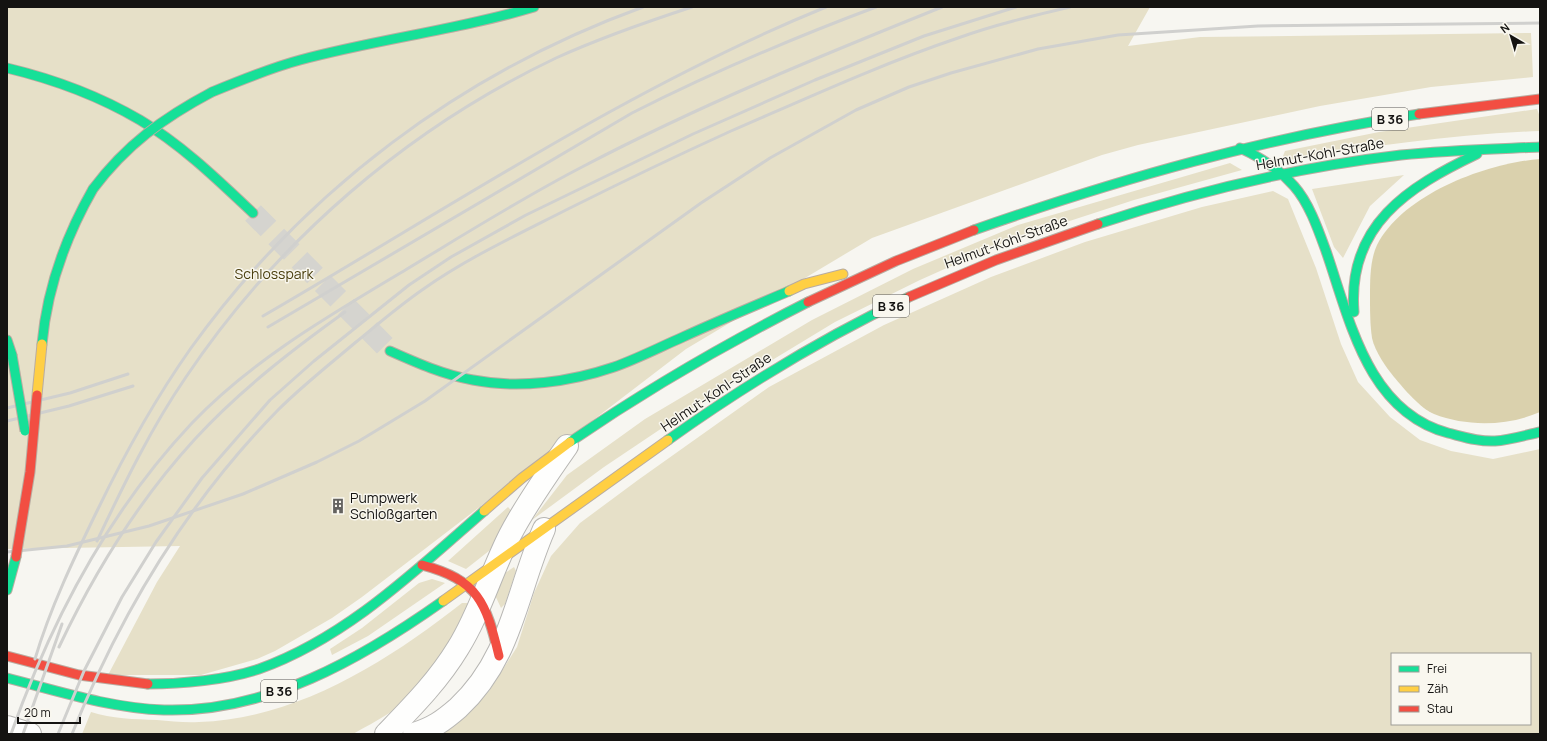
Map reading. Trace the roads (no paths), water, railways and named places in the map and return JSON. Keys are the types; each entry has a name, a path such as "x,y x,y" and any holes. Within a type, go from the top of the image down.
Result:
{"main road":[{"path":"7,590 16,557 30,472 47,303 60,256 71,227 93,189 107,170 140,137 161,120 212,92 262,72 312,57 434,31 534,7"},
{"path":"7,68 49,79 114,106 154,129 208,171 253,213"},
{"name":"Helmut-Kohl-Straße","path":"570,442 619,408 710,354 824,294 896,261 993,224 1092,190 1240,148 1396,118 1540,99"},
{"name":"Helmut-Kohl-Straße","path":"544,529 719,404 760,378 808,349 915,294 958,274 1106,221 1166,202 1281,174 1415,153 1540,147"},
{"path":"1240,148 1259,156 1294,186 1304,200 1314,220 1357,335"},
{"path":"1486,150 1414,187 1393,204 1380,218 1362,252 1357,270 1353,305 1357,335 1361,352 1377,381 1409,415 1425,424 1437,430 1474,440 1496,441 1540,432"},
{"path":"390,351 414,364 444,374 476,382 506,384 559,380 614,367 804,284 896,261"},
{"path":"7,340 12,355 21,400 30,472"},
{"name":"B 36","path":"7,656 79,675 148,684 216,679 258,669 308,647 332,634 364,611 422,565 522,478 570,442"},
{"name":"B 36","path":"7,678 131,708 186,710 235,704 293,687 338,668 466,584 544,529"},
{"path":"422,565 455,576 466,584 481,600 493,629 499,656"}],"street":[{"path":"386,734 421,698 442,673 459,647 523,512 570,442"},
{"path":"414,734 433,728 465,702 481,684 499,656 510,629 535,551 544,529"},
{"path":"7,727 30,734"}],"tunnel":[{"path":"253,213 390,351"}],"railway":[{"path":"35,659 55,602 64,582 108,488 141,427 191,348 235,291 284,238 336,189 391,143 450,103 511,66 576,34 643,7"},
{"path":"97,541 161,416 186,377 222,327 262,279 304,235 350,193 398,154 448,119 501,86 556,58 589,44 640,24 692,7"},
{"path":"263,316 609,112 680,74 752,39 826,7"},
{"path":"268,327 632,113 752,57 876,7"},
{"path":"11,734 44,650 85,569 109,530 134,493 162,457 192,423 241,378 294,339 350,303 516,204 582,167 715,102 805,63 942,7"},
{"path":"58,734 84,671 122,597 156,542 202,478 270,400 314,361 409,285 451,257 526,215 693,134 815,80 924,36 1016,7"},
{"path":"72,734 91,689 134,603 185,522 214,483 245,446 287,401 316,375 413,296 457,267 512,237 629,179 731,131 843,82 929,48 999,25 1070,7"},
{"path":"7,552 67,546 149,526 243,494 317,462 359,441 425,401 701,203 770,158 856,110 909,87 951,73 1038,49 1118,35 1258,26 1540,23"},
{"path":"59,647 87,592 119,538 155,487 175,462 212,421 248,388 305,341 345,312"},
{"path":"7,408 70,393 128,374"},
{"path":"7,421 69,406 133,386"},
{"path":"23,734 62,624"}],"place":[{"name":"Pumpwerk Schloßgarten","path":"338,506"}],"park label":[{"name":"Schlosspark","path":"274,274"}]}
